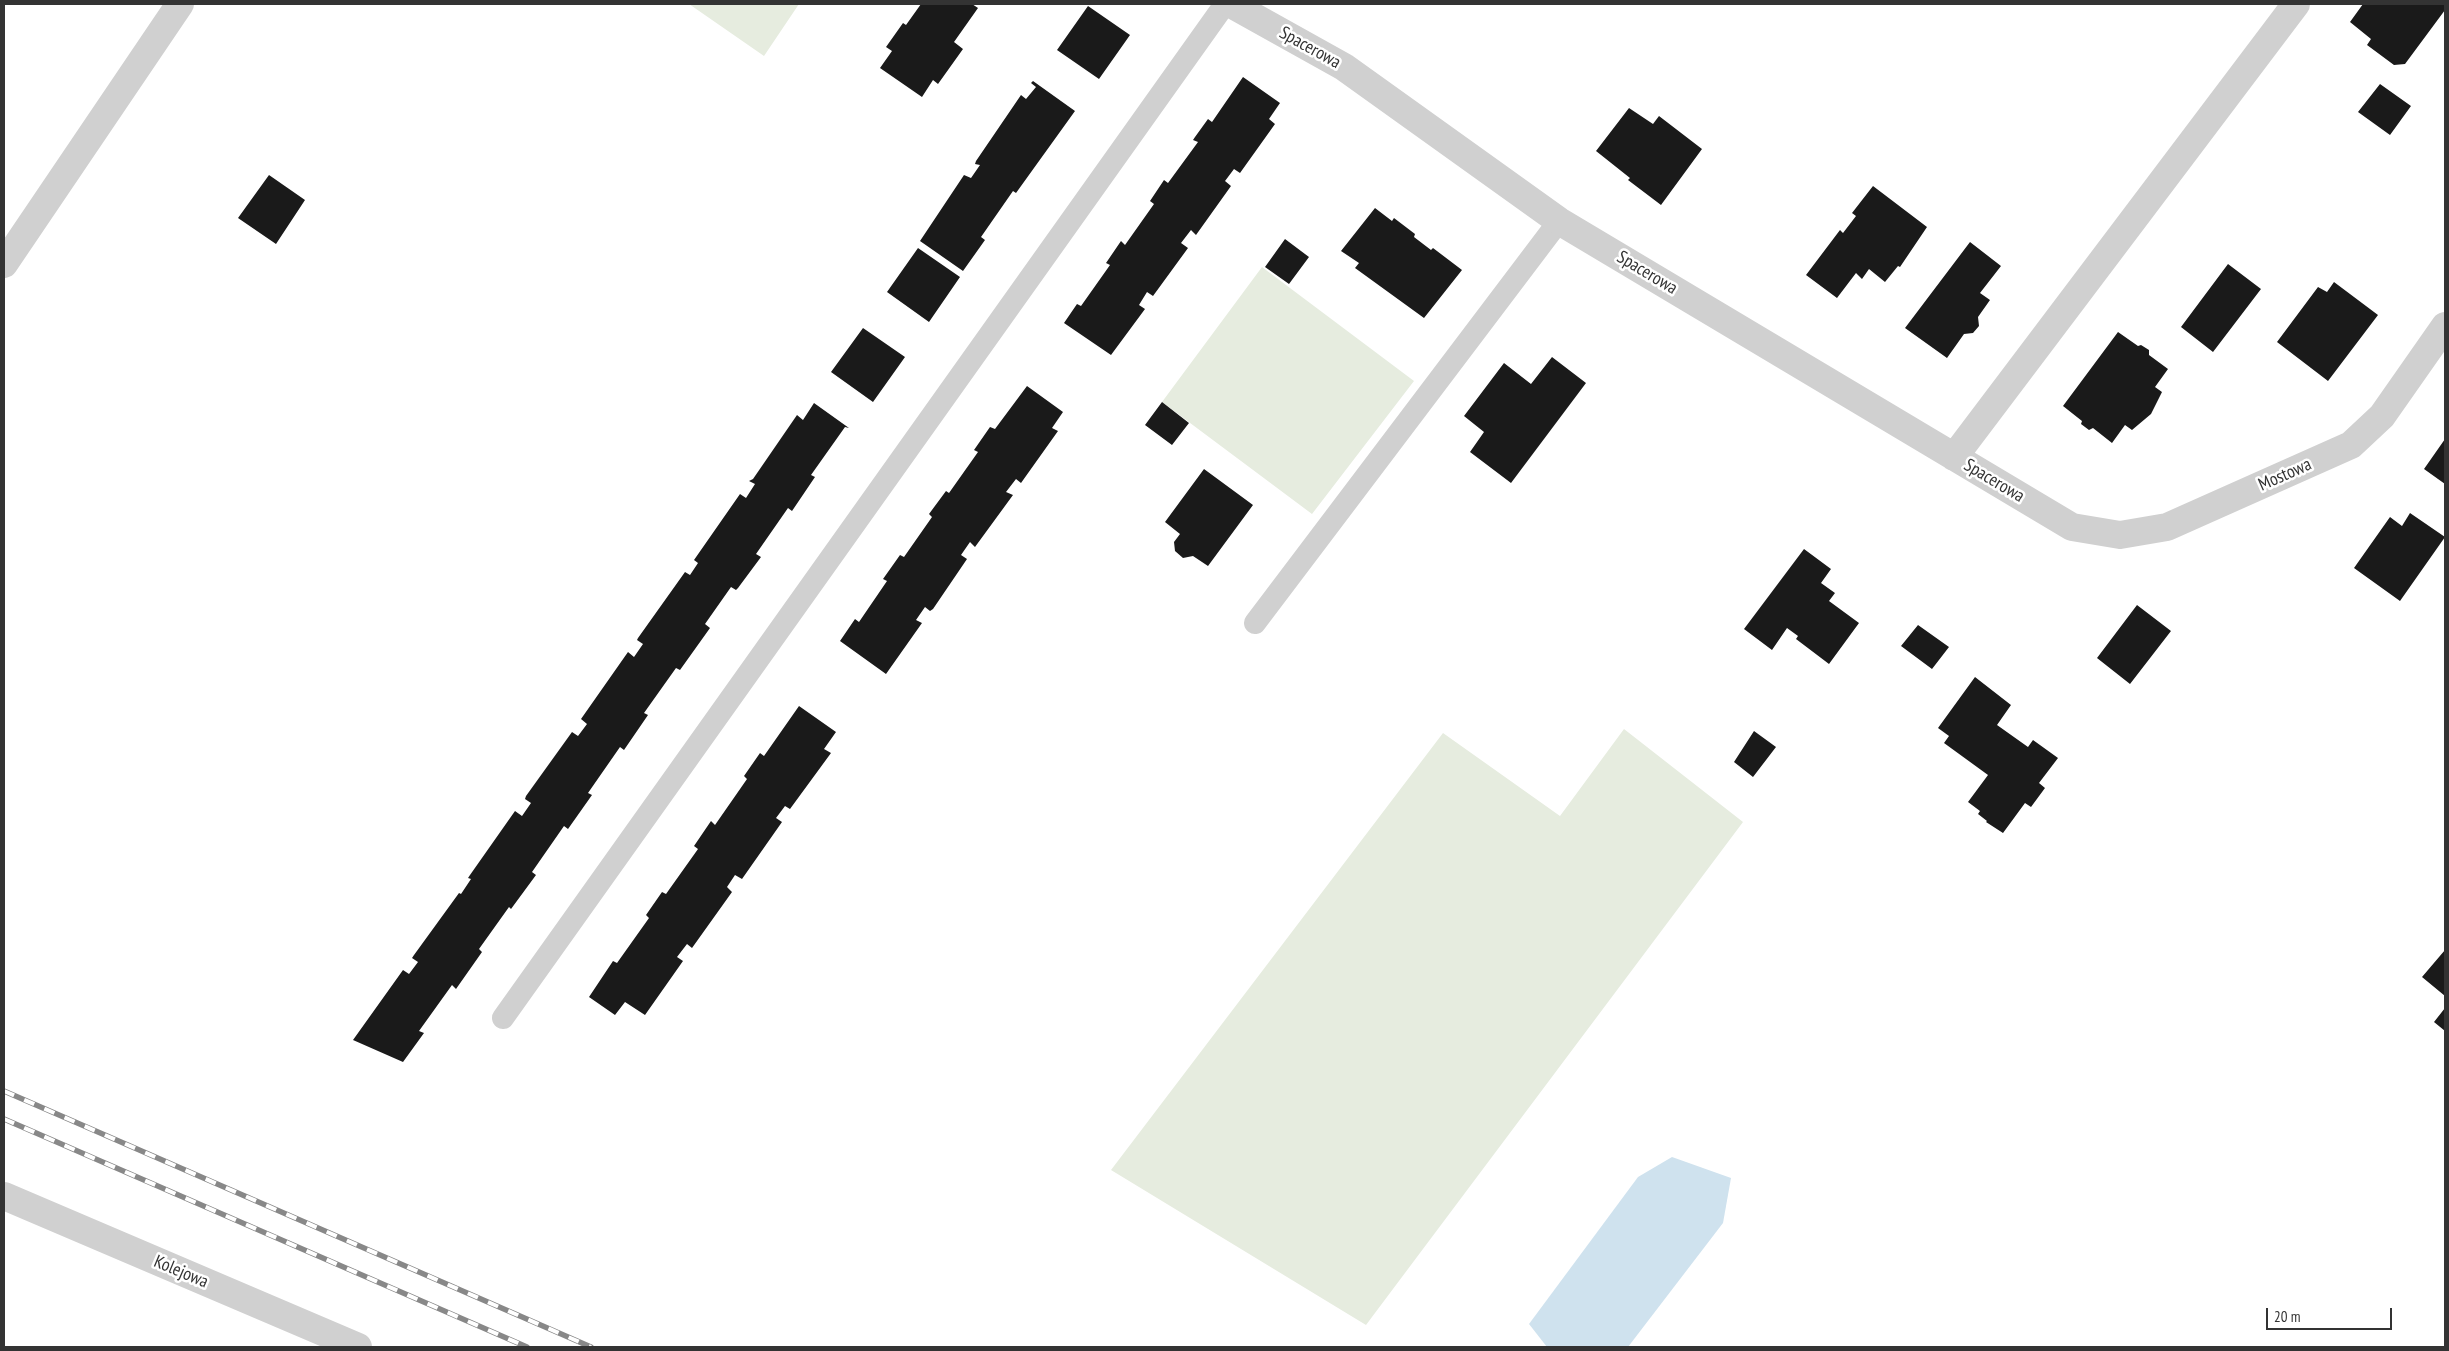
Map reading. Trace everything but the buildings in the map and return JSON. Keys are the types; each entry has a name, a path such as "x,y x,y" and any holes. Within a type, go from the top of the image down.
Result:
{"street":[{"path":"4,264 180,4"},
{"name":"Spacerowa","path":"1231,4 1344,67 1560,221 2072,527"},
{"path":"1954,457 2296,4"},
{"name":"Mostowa","path":"2072,527 2120,535 2167,527 2351,445 2382,416 2445,326"},
{"name":"Kolejowa","path":"4,1196 349,1345"}],"lane":[{"path":"503,1018 1225,4"},
{"path":"1255,623 1560,221"}],"shaded area":[{"path":"689,4 799,4 764,56"},
{"path":"1262,267 1414,381 1312,514 1162,402"},
{"path":"1624,729 1743,822 1366,1325 1111,1170 1443,733 1560,816"}],"water":[{"path":"1672,1157 1731,1178 1723,1223 1628,1347 1547,1347 1529,1324 1638,1177"}],"railway":[{"path":"4,1091 591,1347"},
{"path":"4,1119 527,1347"}]}
